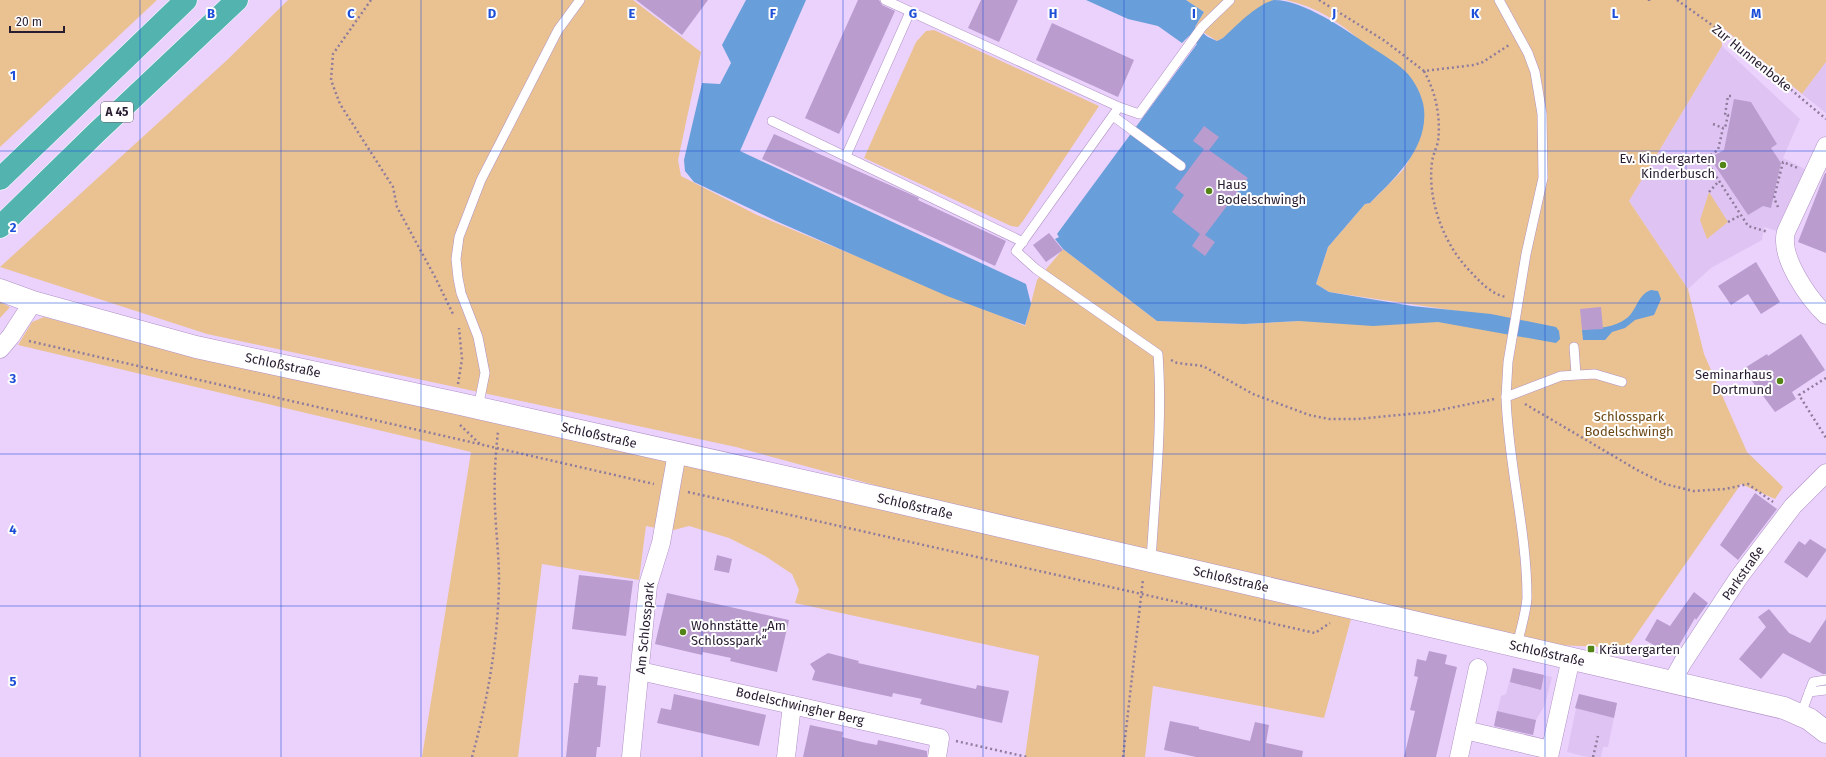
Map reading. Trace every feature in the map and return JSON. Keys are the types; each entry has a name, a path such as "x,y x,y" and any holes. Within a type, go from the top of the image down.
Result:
{"highway":[{"name":"A 45","path":"0,179 186,0"},
{"name":"A 45","path":"0,228 96,133 237,0"}],"street":[{"path":"1826,146 1785,236 1785,247 1800,283 1826,315"},
{"name":"Schloßstraße","path":"16,296 196,347 456,403 1148,560 1784,708 1801,714 1826,732"},
{"path":"0,349 11,336 16,296"},
{"name":"Am Schlosspark","path":"631,757 648,585 660,543 677,453"},
{"name":"Parkstraße","path":"1672,682 1683,662 1739,577 1788,513 1826,473"},
{"path":"1465,730 1550,753 1571,658"},
{"path":"1459,757 1478,668"},
{"name":"Bodelschwingher Berg","path":"640,671 940,738"},
{"path":"786,757 792,705"},
{"path":"937,757 940,738"}],"lane":[{"path":"478,408 484,373 478,337 461,293 458,278 456,259 459,237 481,180 558,30 580,0"},
{"path":"884,0 1119,107 1139,114 1202,27 1230,0"},
{"path":"1498,0 1520,39 1535,72 1542,114 1543,178 1526,254 1518,300 1512,338 1506,397 1507,423 1524,546 1527,600 1517,646"},
{"path":"846,156 910,12"},
{"path":"1119,107 1016,251 1036,269 1158,354 1160,381 1158,444 1148,560"},
{"path":"1112,116 1181,166"},
{"path":"772,121 1023,242"},
{"path":"1574,347 1576,374"},
{"path":"1506,397 1561,376 1576,374 1595,374 1622,382"},
{"path":"1801,714 1813,682 1826,680"},
{"path":"1809,692 1826,690"}],"path":[{"path":"371,0 333,54 331,80 340,104 393,187 397,206 456,320"},
{"path":"1319,0 1385,41 1424,71 1434,95 1439,120 1437,144 1432,163 1432,177 1434,196 1443,232 1452,249 1465,267 1484,286 1500,296 1518,300"},
{"name":"Zur Hunnenboke","path":"1677,0 1731,39 1826,119"},
{"path":"1424,71 1474,65 1483,62 1520,39"},
{"path":"1731,96 1728,96 1725,115 1728,115 1726,128 1723,128 1718,150 1705,159 1748,226 1785,236"},
{"path":"1713,124 1723,128"},
{"path":"1776,202 1774,198 1783,162 1813,175"},
{"path":"1709,192 1719,181"},
{"path":"1728,222 1740,215"},
{"path":"456,403 462,359 459,327"},
{"path":"1158,354 1177,363 1203,366 1253,394 1309,415 1329,419 1358,419 1430,412 1506,397 1527,405 1639,471 1665,484 1693,491 1725,489 1748,484 1788,513"},
{"path":"1826,378 1799,395 1826,438"},
{"path":"472,757 487,702 495,643 498,543 494,484 500,413"},
{"path":"1123,757 1148,560"},
{"path":"1593,757 1598,736"},
{"path":"940,738 1027,757"}],"shaded area":[{"name":"Ev. Kindergarten Kinderbusch","path":"1722,46 1800,119 1783,158 1809,171 1777,231 1764,227 1762,240 1711,268 1688,289 1629,201"},
{"path":"1826,62 1826,113 1802,94"},
{"path":"1513,668 1552,677 1545,705 1536,720 1533,735 1494,726 1501,696 1506,694"},
{"path":"1579,694 1617,703 1608,747 1603,747 1601,757 1587,757 1567,752"}],"green space":[{"path":"0,0 157,0 0,147"},
{"name":"Schlosspark Bodelschwingh","path":"288,0 633,0 701,52 678,160 681,176 757,215 1025,326 1037,280 1063,249 1157,321 1244,324 1299,321 1438,322 1471,313 1329,292 1316,284 1328,247 1365,204 1370,203 1408,163 1418,141 1424,108 1379,58 1346,29 1327,16 1308,7 1286,0 1826,0 1826,62 1802,94 1723,28 1721,30 1722,46 1629,201 1688,289 1704,354 1747,452 1783,487 1775,499 1741,484 1627,648 1556,645 1354,608 1324,718 1153,686 1145,757 1025,757 1039,656 795,603 799,590 792,574 765,556 729,538 689,526 670,531 646,526 639,580 542,564 518,757 422,757 471,452 18,345 32,322 44,317 146,344 1141,558 736,447 207,334 0,267 226,61"},
{"path":"1186,0 1274,0 1254,11 1223,38 1217,41 1195,27 1204,12"},
{"path":"934,30 1099,106 1018,227 1011,226 864,158 916,42 926,31"},
{"path":"1709,192 1728,222 1707,239 1700,220"},
{"path":"0,302 10,307 0,318"}],"water":[{"path":"746,0 806,0 740,151 1026,284 1031,304 1025,325 947,296 776,221 694,182 685,171 684,160 702,83 720,84 731,63 722,45"},
{"path":"1086,0 1186,0 1204,12 1195,27 1208,37 1217,41 1223,38 1247,16 1267,2 1274,0 1285,1 1323,16 1392,60 1408,74 1415,83 1420,94 1424,109 1424,123 1421,137 1408,162 1399,173 1370,203 1365,204 1328,247 1316,284 1329,292 1412,306 1491,314 1556,327 1559,331 1560,339 1556,343 1438,322 1373,326 1299,321 1244,324 1157,321 1063,249 1055,239 1059,237 1057,234 1197,44 1189,36 1182,43 1158,26 1128,19"},
{"path":"1651,290 1658,291 1661,299 1654,315 1635,320 1625,328 1612,332 1605,340 1583,340 1582,330 1617,324 1630,315 1643,295"}],"building":[{"path":"636,0 708,0 682,35"},
{"path":"858,0 879,0 882,5 895,11 839,134 805,118"},
{"path":"981,0 1018,0 999,42 968,28"},
{"path":"1052,23 1134,60 1118,97 1036,60"},
{"path":"1734,99 1751,102 1777,144 1771,148 1781,163 1771,208 1763,206 1748,215 1710,158 1724,150"},
{"name":"Haus Bodelschwingh","path":"1204,126 1219,137 1209,150 1248,178 1205,235 1215,242 1205,256 1192,246 1200,234 1172,212 1184,195 1175,188 1204,149 1193,141"},
{"path":"774,134 919,198 918,200 1006,241 995,266 762,159"},
{"path":"1826,173 1826,253 1798,242"},
{"path":"1049,233 1063,250 1046,262 1033,245"},
{"path":"1756,262 1780,302 1761,314 1748,294 1731,305 1718,286"},
{"path":"1601,307 1603,329 1582,330 1580,309"},
{"name":"Seminarhaus Dortmund","path":"1801,334 1825,370 1792,392 1796,399 1775,412 1743,369 1767,354 1768,356"},
{"path":"1755,493 1777,509 1738,560 1720,545"},
{"path":"1810,539 1826,549 1826,551 1807,578 1784,562 1799,541 1805,545"},
{"path":"717,555 732,559 729,573 714,570"},
{"path":"579,575 633,581 626,636 572,629"},
{"path":"1694,592 1708,603 1696,620 1695,618 1673,656 1645,640 1657,619 1670,626"},
{"name":"Wohnstätte „Am Schlosspark“","path":"667,593 789,620 777,672 730,661 731,658 703,652 702,655 655,644"},
{"path":"1769,609 1789,633 1810,643 1826,619 1826,674 1823,674 1783,653 1761,679 1739,659 1766,627 1758,617"},
{"path":"1429,651 1447,655 1445,664 1457,667 1436,757 1404,757 1415,711 1410,710 1418,677 1414,676 1417,659 1426,661"},
{"path":"828,653 859,661 858,663 976,689 977,685 1009,691 1002,723 920,704 922,699 893,693 892,697 812,680 815,671 810,664"},
{"path":"1513,668 1544,675 1541,690 1510,682"},
{"path":"579,675 598,677 597,685 606,686 600,747 597,747 596,757 566,757 574,683 578,683"},
{"path":"674,694 766,715 759,746 657,723 661,708 671,710"},
{"path":"1579,694 1617,703 1614,718 1575,708"},
{"path":"1497,711 1536,720 1533,735 1494,726"},
{"path":"1170,721 1199,727 1199,729 1250,741 1255,722 1269,725 1266,743 1303,751 1302,757 1196,757 1164,750"},
{"path":"810,725 843,732 842,737 862,742 877,745 878,740 927,751 927,757 803,757"}],"place":[{"name":"Ev. Kindergarten Kinderbusch","path":"1723,165"},
{"name":"Haus Bodelschwingh","path":"1209,191"},
{"name":"Seminarhaus Dortmund","path":"1780,381"},
{"name":"Wohnstätte „Am Schlosspark“","path":"683,632"},
{"name":"Kräutergarten","path":"1591,649"}]}
